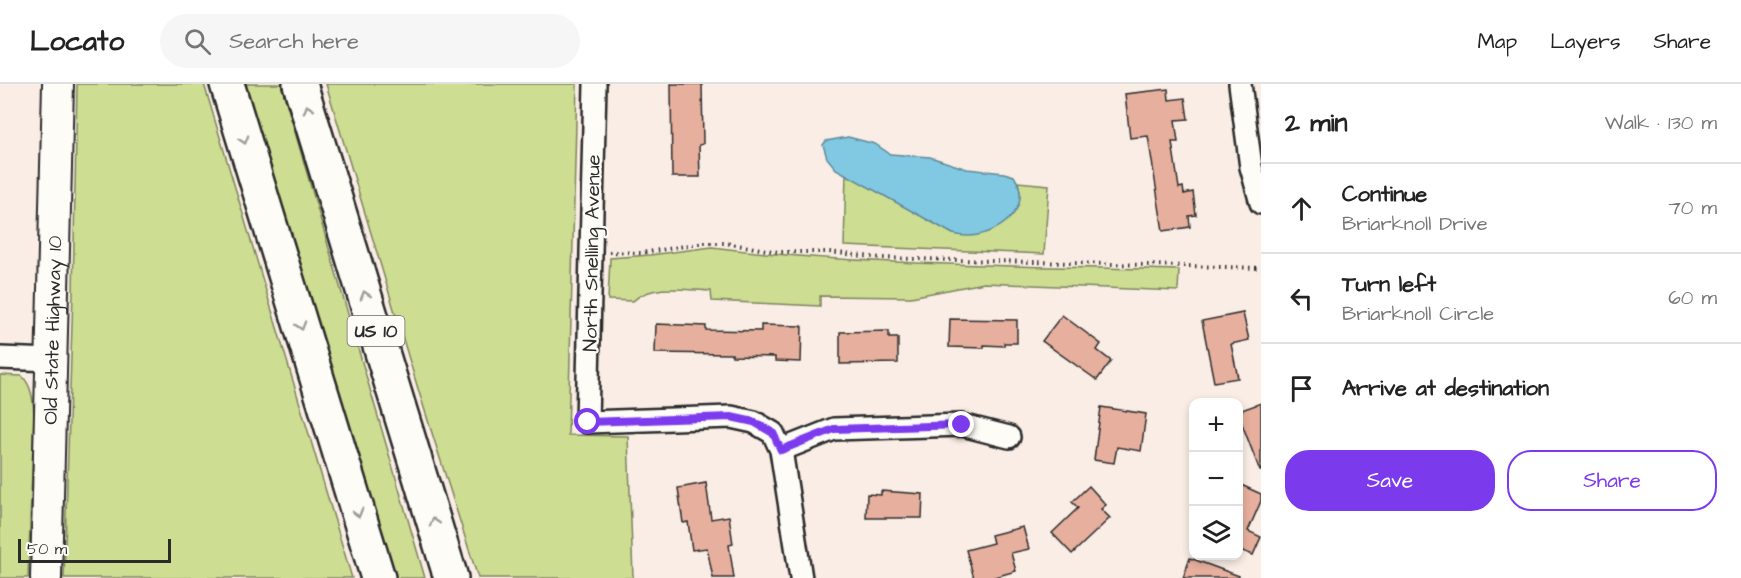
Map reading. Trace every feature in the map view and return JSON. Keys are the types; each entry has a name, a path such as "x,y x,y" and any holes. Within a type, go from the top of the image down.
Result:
{"highway":[{"path":"227,84 378,578"},
{"name":"US 10","path":"300,84 451,578"}],"street":[{"name":"Old State Highway 10","path":"46,578 58,84"},
{"name":"North Snelling Avenue","path":"595,84 588,422 731,417 754,422 773,433 781,450"},
{"path":"1239,84 1253,124 1251,167 1261,203"},
{"path":"0,358 52,360"},
{"path":"801,578 781,450 834,429 962,425 1010,437"}],"path":[{"path":"591,250 632,253 705,243 725,243 778,252 829,252 881,258 1261,268"}],"green space":[{"path":"77,84 204,84 352,578 64,578"},
{"path":"245,84 281,84 425,578 393,578"},
{"path":"326,84 577,84 568,435 628,436 633,578 478,578"},
{"path":"846,174 953,234 1020,192 1018,182 1049,185 1044,254 844,246"},
{"path":"712,247 770,254 886,262 1179,270 1178,291 984,283 911,297 820,296 820,306 712,301 711,291 680,289 650,292 633,301 608,300 610,258"},
{"path":"0,375 22,376 26,380 33,400 28,578 0,578"}],"water":[{"path":"848,137 875,144 890,154 930,157 967,169 1014,176 1019,188 1020,199 1017,209 1010,218 990,231 967,236 953,234 836,169 827,158 823,145 826,141"}],"building":[{"path":"671,84 702,84 703,144 699,145 700,177 672,177"},
{"path":"1168,89 1169,100 1185,98 1188,119 1175,120 1178,142 1172,142 1179,188 1183,187 1184,194 1193,192 1196,215 1189,216 1190,227 1163,231 1148,136 1130,138 1125,94"},
{"path":"1243,313 1249,340 1231,344 1238,378 1214,382 1202,321"},
{"path":"1062,315 1101,344 1097,350 1111,361 1097,380 1042,341"},
{"path":"950,319 1017,320 1017,343 1004,343 1004,346 984,345 984,348 949,347"},
{"path":"656,324 706,326 706,330 761,331 761,325 802,326 801,362 775,361 775,357 732,356 732,354 655,353"},
{"path":"889,331 889,338 898,338 898,363 840,364 840,332"},
{"path":"1261,403 1261,471 1243,426 1243,410"},
{"path":"1101,407 1146,414 1141,451 1117,447 1114,463 1094,460"},
{"path":"706,483 711,519 729,516 733,544 729,545 734,578 713,578 707,548 692,550 688,522 683,523 678,488"},
{"path":"1089,486 1106,505 1101,509 1110,518 1072,554 1052,533 1078,508 1072,502"},
{"path":"1243,486 1261,494 1261,501 1248,531 1261,537 1253,555 1243,551"},
{"path":"881,491 923,494 922,518 866,518 867,494 881,495"},
{"path":"1023,527 1029,549 1011,553 1016,571 991,578 974,578 966,550 993,543 991,535"},
{"path":"1189,560 1195,560 1239,576 1238,578 1183,578"}],"route":[{"path":"588,422 731,417 754,422 773,433 781,450 834,429 962,425"}]}
